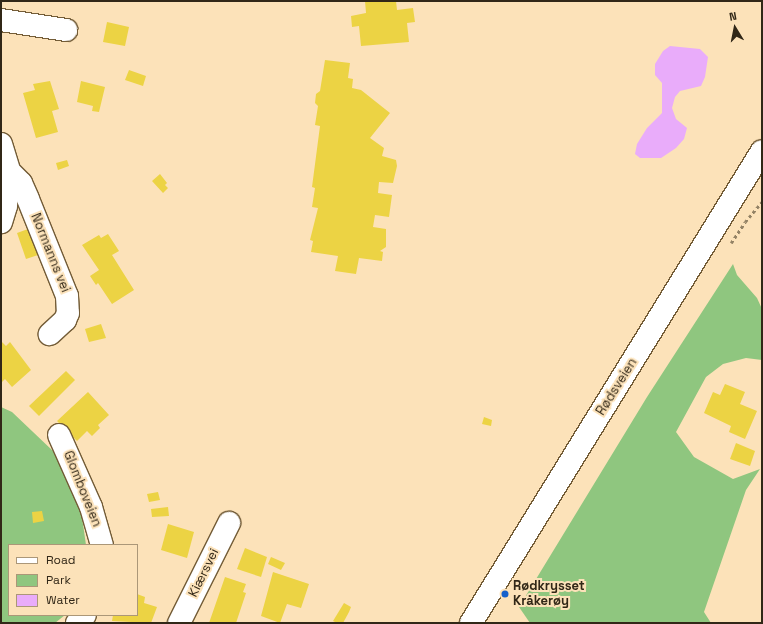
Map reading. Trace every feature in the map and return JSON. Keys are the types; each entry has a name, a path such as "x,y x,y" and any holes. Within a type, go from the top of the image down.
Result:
{"street":[{"path":"1,20 66,30"},
{"name":"Normanns vei","path":"1,144 9,171 6,206 1,222"},
{"name":"Rødsveien","path":"471,623 762,151"},
{"name":"Normanns vei","path":"9,171 20,183 28,199 67,296 68,312 65,320 50,334"},
{"name":"Glomboveien","path":"58,435 91,507 102,544"},
{"name":"Kiærsvei","path":"179,623 229,523"}],"green space":[{"path":"733,264 737,275 757,298 762,309 762,360 746,358 723,364 706,377 676,432 694,457 733,479 760,469 746,490 704,612 711,623 530,623 519,607 647,397"},
{"path":"1,407 12,412 53,451 81,510 86,544 8,544 8,616 64,616 55,623 1,623"}],"water":[{"path":"670,46 700,49 708,57 705,77 701,86 680,91 675,97 672,108 676,119 687,128 684,139 676,148 661,158 640,158 635,154 637,144 647,128 662,113 662,83 655,75 655,64 663,51"}],"building":[{"path":"365,1 396,1 397,10 413,8 415,22 407,23 409,42 361,46 359,26 352,27 351,16 366,13"},
{"path":"107,22 129,27 125,46 103,42"},
{"path":"325,60 350,63 348,78 353,79 352,88 361,90 390,113 370,138 384,148 382,156 396,160 397,166 393,183 379,182 378,193 392,195 389,217 375,215 373,227 386,229 386,247 380,251 383,252 382,261 359,258 356,274 335,271 338,256 311,252 313,241 310,240 318,208 312,207 315,188 312,187 320,126 315,125 318,106 315,103 316,94 320,91"},
{"path":"129,70 146,76 143,86 125,80"},
{"path":"50,81 59,109 52,111 58,132 36,138 23,93 35,90 33,84"},
{"path":"81,81 105,87 99,112 92,111 93,106 77,102"},
{"path":"67,160 69,166 58,170 56,163"},
{"path":"160,174 167,183 165,185 168,188 163,193 152,181"},
{"path":"28,229 38,255 26,259 17,233"},
{"path":"108,234 119,251 112,255 134,290 112,304 98,283 96,285 90,276 99,270 82,245 99,235 101,238"},
{"path":"101,324 106,338 89,342 85,329"},
{"path":"1,341 6,346 10,342 31,370 12,387 5,379 1,383"},
{"path":"66,371 75,380 39,416 29,406"},
{"path":"725,384 745,392 740,404 757,411 745,439 729,432 731,426 704,413 713,392 720,395"},
{"path":"88,392 109,415 98,425 100,428 92,436 87,431 77,441 57,421"},
{"path":"484,417 492,420 491,426 482,424"},
{"path":"736,443 755,451 750,466 730,459"},
{"path":"158,492 160,500 149,502 147,494"},
{"path":"168,507 169,516 152,517 151,509"},
{"path":"42,511 44,521 33,523 32,512"},
{"path":"168,524 194,532 187,558 161,550"},
{"path":"245,548 267,557 261,577 237,569"},
{"path":"271,557 285,563 281,570 268,564"},
{"path":"273,572 309,584 301,608 287,604 280,623 261,616"},
{"path":"225,577 246,584 243,592 246,593 236,623 209,623"},
{"path":"138,594 145,597 144,603 157,607 151,623 112,621 113,616 138,616"},
{"path":"344,603 351,607 343,623 337,623 333,621"}],"place":[{"name":"Rødkrysset Kråkerøy","path":"505,594"}]}
